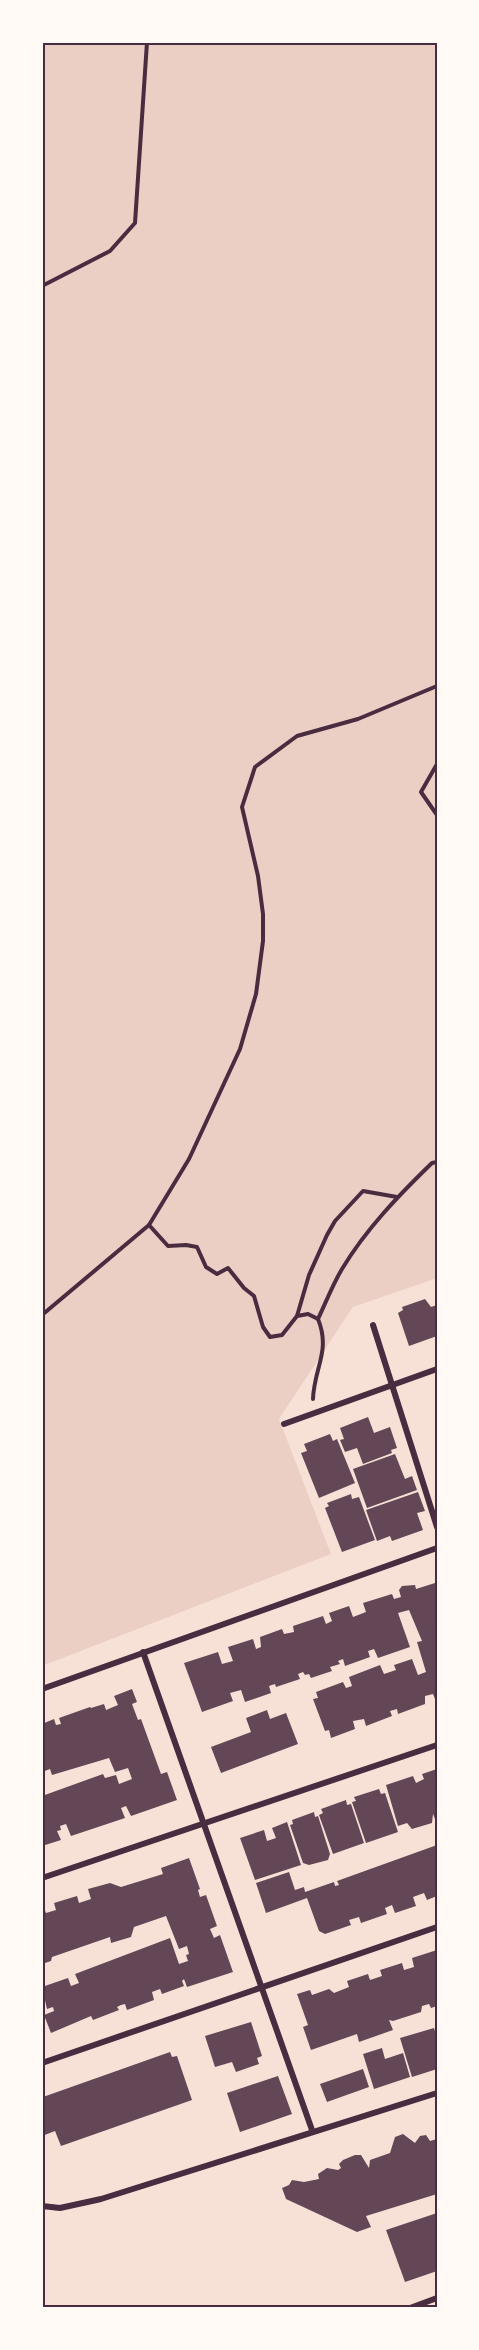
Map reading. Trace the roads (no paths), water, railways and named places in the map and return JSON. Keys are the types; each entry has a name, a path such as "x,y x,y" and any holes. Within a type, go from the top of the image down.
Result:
{"street":[{"path":"373,1325 437,1527"},
{"path":"284,1424 437,1369"},
{"path":"42,1689 437,1548"},
{"path":"143,1652 312,2130"},
{"path":"42,1878 437,1745"},
{"path":"42,2062 437,1927"},
{"path":"42,2206 60,2208 101,2199 312,2130 437,2093"},
{"path":"410,2308 437,2298"}]}
